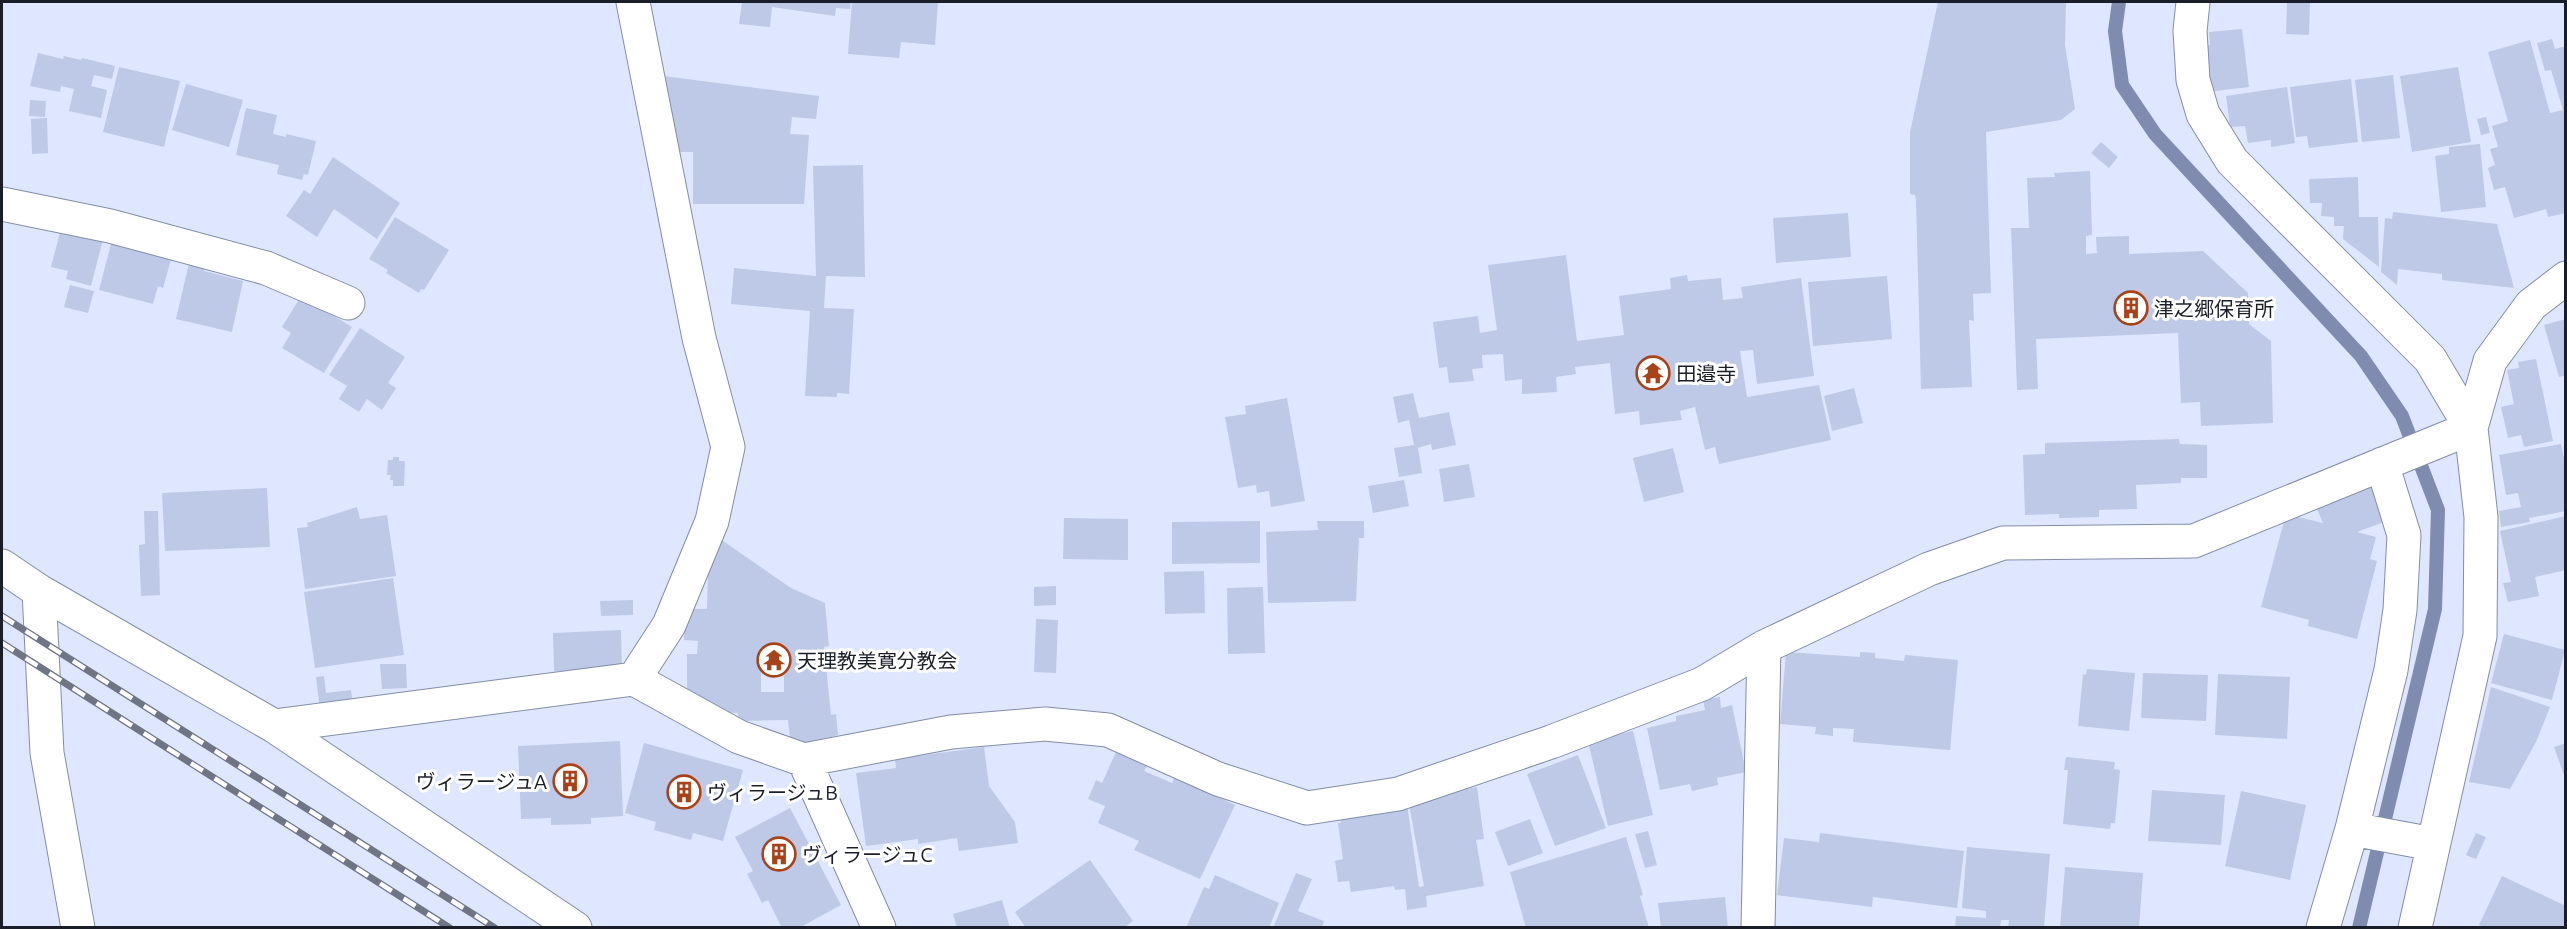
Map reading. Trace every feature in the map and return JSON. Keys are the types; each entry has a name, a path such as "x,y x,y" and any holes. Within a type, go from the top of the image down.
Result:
{"street":[{"path":"633,2 699,338 728,447 712,521 669,625 634,679"},
{"path":"2193,2 2190,31 2193,80 2203,114 2232,161 2430,359 2471,428"},
{"path":"2,204 110,226 266,268 348,303"},
{"path":"2415,927 2480,636 2481,517 2471,428 2490,361 2531,304 2565,278"},
{"path":"274,726 634,679 740,737 804,760 951,732 1045,724 1108,730 1218,779 1307,808 1398,794 1551,742 1702,684 1764,647 1929,569 2003,543 2194,541 2471,428"},
{"path":"2323,927 2352,829 2391,670 2400,610 2404,535 2382,464"},
{"path":"2,566 39,591 274,726 575,927"},
{"path":"39,591 47,753 78,927"},
{"path":"1758,927 1764,647"},
{"path":"804,760 879,927"},
{"path":"2352,829 2433,844"}],"building":[{"path":"742,2 851,2 850,9 836,8 835,16 772,7 770,27 739,24"},
{"path":"852,2 938,2 935,45 901,42 899,58 848,54"},
{"path":"1938,2 2066,2 2065,45 2075,109 2061,120 1986,132 1991,293 1973,294 1974,321 1969,320 1972,387 1921,389 1916,200 1915,195 1910,194 1910,132"},
{"path":"2287,2 2310,2 2309,35 2286,34"},
{"path":"2242,29 2249,87 2206,92 2201,46 2210,45 2209,32"},
{"path":"2552,39 2555,49 2566,46 2566,213 2548,217 2546,209 2514,218 2505,187 2494,190 2488,168 2495,165 2490,149 2498,147 2492,126 2508,121 2488,52 2530,40 2550,113 2563,110 2551,70 2545,71 2537,43"},
{"path":"38,53 63,59 64,56 81,60 82,58 115,66 112,79 94,75 91,86 107,90 101,118 69,111 74,89 61,86 60,92 30,86"},
{"path":"119,67 180,81 164,147 103,132"},
{"path":"2458,67 2471,142 2412,152 2400,76"},
{"path":"656,75 819,96 816,119 792,117 790,134 809,135 804,204 693,204 693,152 670,152"},
{"path":"2393,75 2400,138 2362,142 2355,80"},
{"path":"2351,79 2358,142 2309,148 2307,136 2296,137 2290,87"},
{"path":"186,84 243,100 229,147 172,130"},
{"path":"2287,87 2295,143 2271,147 2271,140 2248,143 2245,126 2230,127 2226,96"},
{"path":"30,100 46,101 45,117 29,116"},
{"path":"246,108 277,115 273,134 286,137 286,134 316,141 308,175 304,174 302,180 277,174 279,165 236,155"},
{"path":"2486,117 2490,133 2481,135 2477,119"},
{"path":"47,118 48,153 32,154 31,119"},
{"path":"2101,142 2118,157 2109,168 2091,153"},
{"path":"2480,144 2486,207 2441,212 2435,156 2449,154 2449,147"},
{"path":"333,157 400,203 377,239 334,209 317,237 286,216 304,190 310,194"},
{"path":"863,165 865,277 826,276 824,308 854,309 849,394 837,393 837,397 805,396 810,311 731,304 734,268 816,276 813,166"},
{"name":"津之郷保育所","path":"2090,171 2092,235 2086,236 2086,254 2097,253 2096,237 2129,236 2129,254 2203,251 2248,293 2249,324 2271,341 2273,423 2201,426 2200,402 2181,403 2178,333 2036,339 2038,389 2017,390 2011,228 2029,228 2027,178 2055,177 2054,173"},
{"path":"2358,177 2359,217 2378,217 2379,267 2343,239 2344,226 2334,226 2334,217 2321,216 2322,203 2310,203 2309,179"},
{"path":"2393,212 2497,224 2514,288 2442,280 2442,274 2398,269 2397,285 2381,272 2385,218 2392,219"},
{"path":"65,213 107,224 91,286 66,279 68,271 51,267"},
{"path":"1848,213 1851,257 1776,263 1773,218"},
{"path":"395,217 449,250 424,290 421,289 419,293 386,273 388,270 369,259"},
{"path":"117,221 172,256 163,288 158,286 153,304 99,290"},
{"path":"1566,255 1577,341 1624,335 1619,296 1671,289 1670,278 1687,275 1688,281 1721,278 1723,300 1743,298 1741,287 1801,278 1814,376 1757,384 1753,350 1740,351 1747,397 1819,385 1831,440 1719,464 1715,447 1705,450 1695,407 1680,411 1682,420 1640,425 1639,411 1615,414 1610,363 1575,367 1576,374 1556,377 1557,392 1522,394 1522,379 1505,381 1503,354 1482,355 1483,368 1472,369 1474,381 1449,383 1447,367 1439,368 1433,322 1478,316 1480,333 1497,330 1488,265"},
{"path":"189,263 205,267 204,271 243,281 232,332 176,319"},
{"path":"1887,276 1892,339 1813,346 1808,282"},
{"path":"70,285 94,291 88,313 64,307"},
{"path":"301,296 352,327 324,373 282,348 291,333 282,327"},
{"path":"2566,319 2566,375 2559,377 2544,325"},
{"path":"360,328 405,357 388,383 396,388 382,410 367,399 359,412 339,399 347,386 329,375"},
{"path":"2536,359 2553,441 2524,447 2521,435 2508,438 2501,407 2514,404 2507,370 2519,368 2518,362"},
{"path":"1854,388 1863,423 1832,431 1824,396"},
{"path":"1413,393 1419,418 1449,412 1456,445 1432,450 1431,444 1418,448 1422,473 1399,477 1394,448 1414,445 1409,420 1398,423 1393,397"},
{"path":"1287,398 1305,501 1271,507 1269,491 1257,493 1256,485 1238,488 1225,417 1246,414 1245,406"},
{"path":"2179,439 2180,444 2207,445 2207,478 2181,478 2181,483 2136,485 2137,509 2099,510 2099,517 2059,518 2059,514 2025,515 2023,455 2045,454 2045,443"},
{"path":"2561,444 2566,467 2566,511 2529,518 2530,522 2501,527 2499,511 2521,507 2518,493 2506,495 2499,455"},
{"path":"1673,448 1684,492 1644,502 1633,458"},
{"path":"393,457 399,457 399,461 405,461 404,486 393,486 393,480 390,480 391,475 387,475 388,460 393,460"},
{"path":"1469,464 1475,497 1444,502 1439,469"},
{"path":"1404,480 1409,506 1373,513 1368,486"},
{"path":"2369,482 2384,522 2357,532 2376,537 2370,559 2377,561 2357,639 2308,626 2309,620 2261,607 2286,514 2323,523 2314,502"},
{"path":"267,488 270,547 165,551 162,493"},
{"path":"357,507 360,519 387,515 396,576 305,589 297,528 308,527 307,523"},
{"path":"144,511 158,511 160,595 141,596 139,545 145,544"},
{"path":"2566,516 2566,570 2535,577 2539,596 2508,602 2503,583 2511,582 2500,531"},
{"path":"1064,518 1128,519 1128,560 1063,559"},
{"path":"1260,521 1260,563 1172,564 1172,522"},
{"path":"1317,521 1364,521 1364,538 1359,538 1356,601 1268,603 1266,532 1318,530"},
{"path":"713,534 791,588 825,603 829,646 824,647 831,715 836,714 838,735 791,747 788,720 738,721 738,713 698,712 687,703 687,654 697,654 698,641 684,640 685,609 707,609 708,571","holes":["761,669 784,669 784,692 761,692"]},
{"path":"1204,571 1205,613 1165,614 1164,572"},
{"path":"393,578 404,655 315,668 304,592"},
{"path":"1056,586 1056,605 1034,606 1034,587"},
{"path":"1263,587 1265,653 1228,654 1227,588"},
{"path":"633,600 633,615 601,616 600,601"},
{"path":"1036,619 1058,620 1056,673 1034,672"},
{"path":"621,630 622,671 554,671 553,633"},
{"path":"2504,634 2565,650 2552,700 2491,683"},
{"path":"1786,652 1860,657 1860,652 1875,653 1875,658 1904,661 1905,655 1958,660 1950,750 1853,742 1854,729 1833,728 1833,736 1815,734 1816,727 1780,724"},
{"path":"380,664 406,664 407,688 382,689"},
{"path":"2087,669 2135,673 2129,731 2078,726 2083,674 2086,675"},
{"path":"2143,673 2208,675 2206,721 2141,718"},
{"path":"2218,674 2290,677 2287,739 2215,735"},
{"path":"324,676 326,693 351,690 355,723 322,727 316,677"},
{"path":"2491,687 2550,707 2536,742 2510,789 2469,782"},
{"path":"1720,697 1721,708 1732,705 1746,772 1717,778 1718,785 1692,791 1690,784 1660,790 1647,728 1676,721 1676,716 1705,710 1703,700"},
{"path":"1633,731 1653,815 1608,826 1588,741"},
{"name":"ヴィラージュA","path":"620,741 623,816 591,818 591,824 551,825 551,818 521,819 518,746"},
{"name":"ヴィラージュB","path":"644,743 743,770 723,841 693,833 691,840 654,830 656,822 625,813"},
{"path":"2566,743 2566,778 2565,778 2554,747"},
{"path":"984,747 989,786 1015,822 1018,843 959,851 957,838 918,844 918,839 866,846 856,773 896,768 895,759"},
{"path":"1116,752 1147,766 1144,771 1172,783 1175,777 1235,805 1200,879 1134,850 1139,841 1098,823 1105,806 1088,799 1096,780 1102,783"},
{"path":"1578,755 1606,828 1555,846 1527,774"},
{"path":"2066,757 2115,762 2114,769 2120,770 2115,823 2111,823 2110,829 2063,824 2068,770 2064,770"},
{"path":"1477,787 1484,839 1476,840 1484,886 1426,896 1427,907 1407,910 1405,889 1395,890 1394,886 1351,892 1349,881 1338,882 1335,861 1343,859 1338,823 1341,823 1340,813 1407,804 1419,887 1424,886 1408,799"},
{"path":"2152,790 2225,795 2221,845 2148,841"},
{"path":"2241,791 2306,805 2290,880 2225,866"},
{"name":"ヴィラージュC","path":"790,808 841,905 799,928 782,928 768,900 762,903 747,874 753,871 735,837"},
{"path":"1530,819 1543,853 1508,866 1495,832"},
{"path":"1648,831 1657,865 1645,868 1635,834"},
{"path":"1820,833 1964,851 1957,908 1873,897 1872,907 1777,895 1784,838 1819,842"},
{"path":"2476,833 2486,837 2476,859 2466,855"},
{"path":"1626,837 1643,895 1640,896 1649,928 1526,928 1510,872"},
{"path":"1967,847 2050,854 2044,928 2008,928 2009,920 2001,920 2000,928 1955,928 1956,916 1986,918 1986,911 1962,908"},
{"path":"1090,860 1133,921 1124,928 1026,928 1015,912"},
{"path":"2065,867 2143,873 2139,928 2060,928"},
{"path":"1296,873 1312,879 1298,911 1324,921 1322,928 1273,928"},
{"path":"1215,875 1279,903 1269,928 1186,928 1204,887 1209,889"},
{"path":"2502,876 2566,906 2566,928 2484,928 2479,925"},
{"path":"1725,897 1728,928 1661,928 1658,903"},
{"path":"1002,900 1010,928 957,928 953,914"}],"waterway":[{"path":"2119,2 2115,31 2122,85 2155,134 2361,356 2402,416 2438,510 2435,609 2359,928"}],"railway":[{"path":"2,616 495,928"},
{"path":"2,643 450,928"}],"place":[{"name":"津之郷保育所","path":"2131,308"},
{"name":"田邉寺","path":"1653,373"},
{"name":"天理教美寛分教会","path":"774,660"},
{"name":"ヴィラージュA","path":"570,781"},
{"name":"ヴィラージュB","path":"684,792"},
{"name":"ヴィラージュC","path":"779,854"}]}
